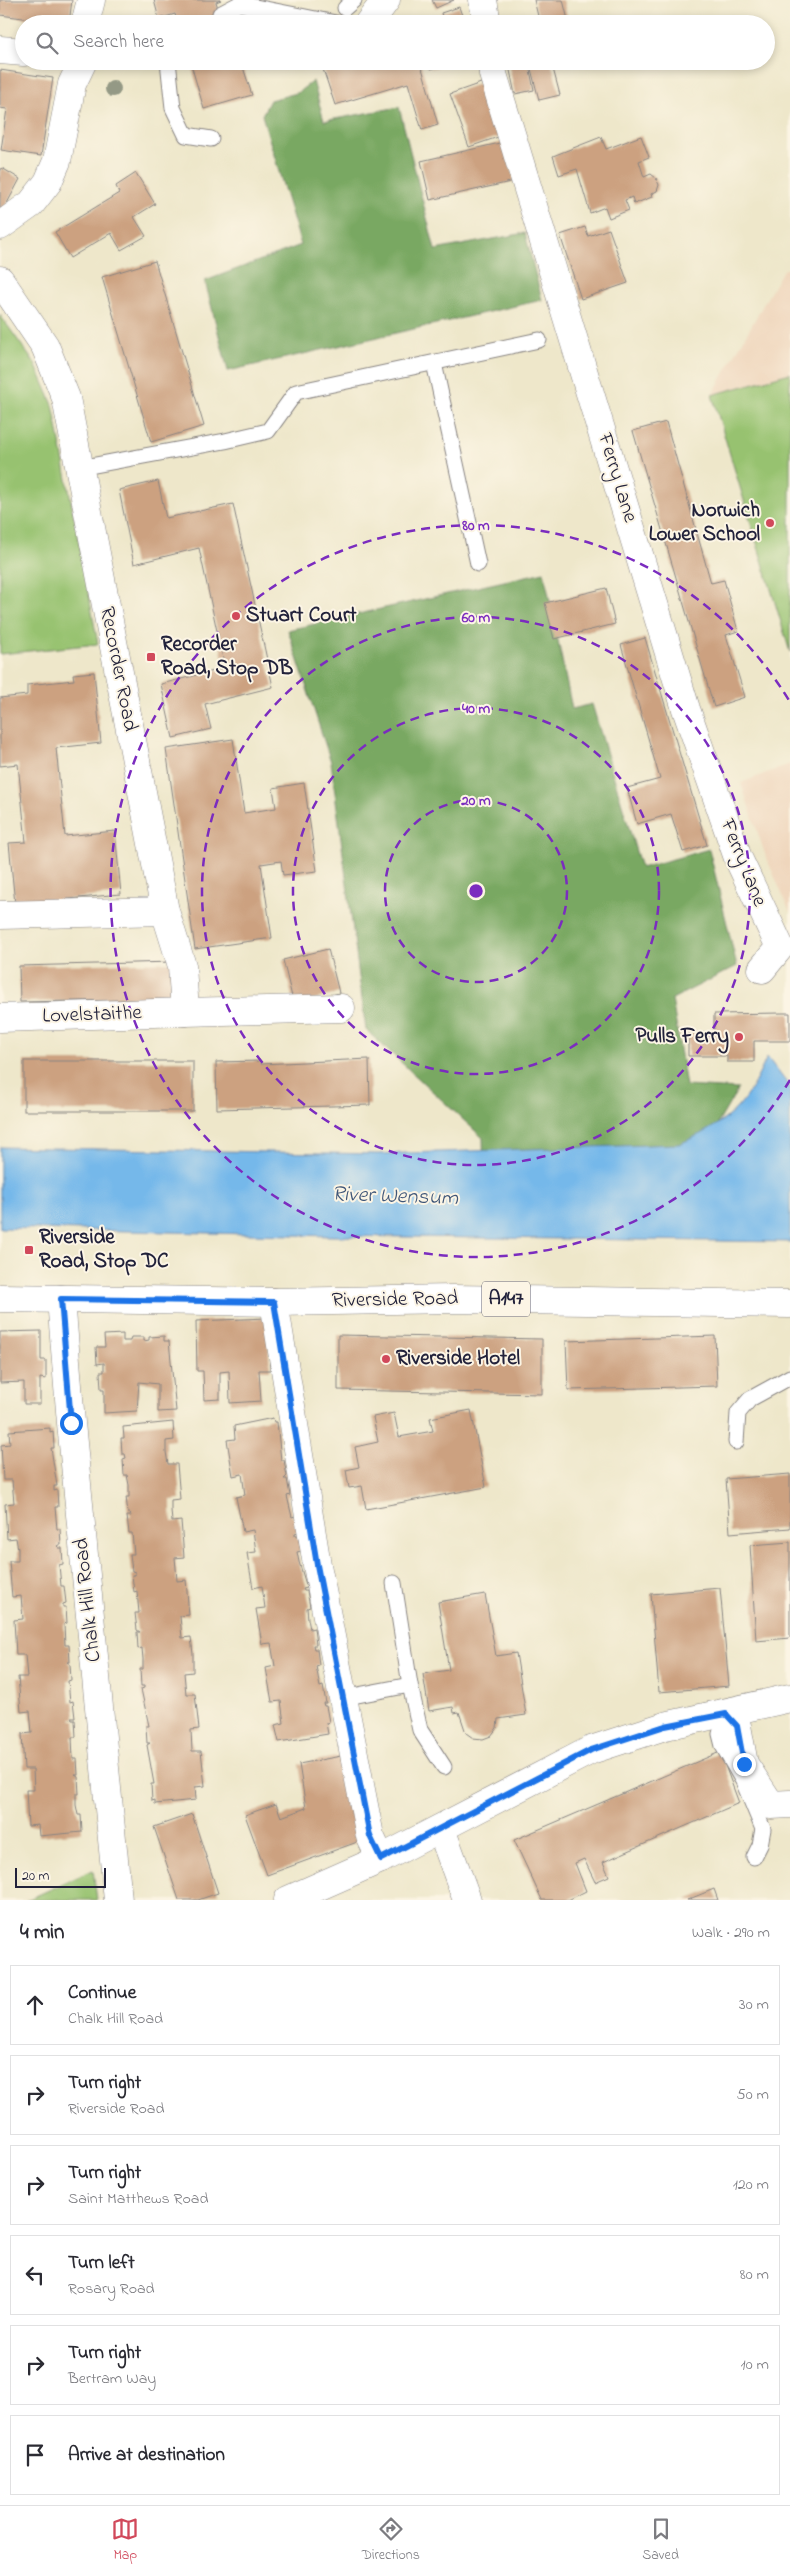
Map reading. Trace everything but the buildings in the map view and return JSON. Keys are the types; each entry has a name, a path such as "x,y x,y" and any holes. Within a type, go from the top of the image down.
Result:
{"street":[{"path":"88,15 91,0"},
{"path":"375,15 386,0"},
{"path":"483,0 485,15"},
{"path":"0,50 15,51"},
{"path":"0,226 30,204 48,182 57,161 72,84 79,70"},
{"name":"Ferry Lane","path":"493,70 686,709 738,858 780,947 762,969"},
{"name":"Recorder Road","path":"0,280 45,346 66,398 165,911"},
{"path":"0,915 165,911 182,966 185,1012"},
{"name":"Lovelstaithe","path":"0,1018 341,1008"},
{"name":"Riverside Road","path":"0,1298 274,1302 453,1299 790,1304"},
{"name":"Chalk Hill Road","path":"61,1299 71,1423 118,1900"},
{"path":"274,1302 315,1556 342,1698 370,1836 381,1859"},
{"path":"288,1900 381,1859 591,1750 665,1726 726,1714 790,1698"},
{"path":"726,1714 737,1726 744,1764 771,1805 790,1804"},
{"path":"441,1829 466,1900"}],"lane":[{"path":"220,14 239,4 295,15"},
{"path":"169,70 173,108 186,135 211,139"},
{"path":"79,468 225,442 268,431 296,392 540,340"},
{"path":"434,363 478,564"},
{"path":"736,1442 738,1413 750,1399 790,1377"},
{"path":"394,1584 410,1686 420,1730 444,1767"},
{"path":"342,1698 410,1686"},
{"path":"726,1714 720,1734 723,1746 743,1781 763,1829 760,1845 754,1856"}],"shaded area":[{"name":"Norwich Lower School","path":"790,268 790,652 712,395 783,270"},
{"path":"790,764 790,912 766,857 741,783"}],"green space":[{"path":"313,81 324,121 399,107 435,250 525,233 542,300 228,371 205,281 301,245 262,115 270,100 297,93"},
{"path":"0,315 35,364 53,405 98,644 0,654"},
{"name":"Norwich Lower School","path":"790,373 790,652 712,395"},
{"path":"544,572 572,709 592,704 641,868 709,849 737,966 672,999 686,1086 738,1089 704,1147 484,1181 483,1138 366,1030 331,762 288,630"},
{"path":"93,1870 97,1900 27,1900"}],"water":[{"name":"River Wensum","path":"767,1057 790,1087 790,1242 333,1236 0,1228 0,1147 378,1154 679,1144 711,1128 734,1111 751,1089"}],"place":[{"name":"Norwich Lower School","path":"770,523"},
{"name":"Stuart Court","path":"236,616"},
{"name":"Recorder Road, Stop DB","path":"151,657"},
{"name":"Pulls Ferry","path":"739,1037"},
{"name":"Riverside Road, Stop DC","path":"29,1250"},
{"name":"Riverside Hotel","path":"386,1359"}],"route":[{"path":"71,1423 61,1299 274,1302 317,1565 350,1738 370,1836 381,1859 591,1750 665,1726 726,1714 737,1726 744,1764"}]}
